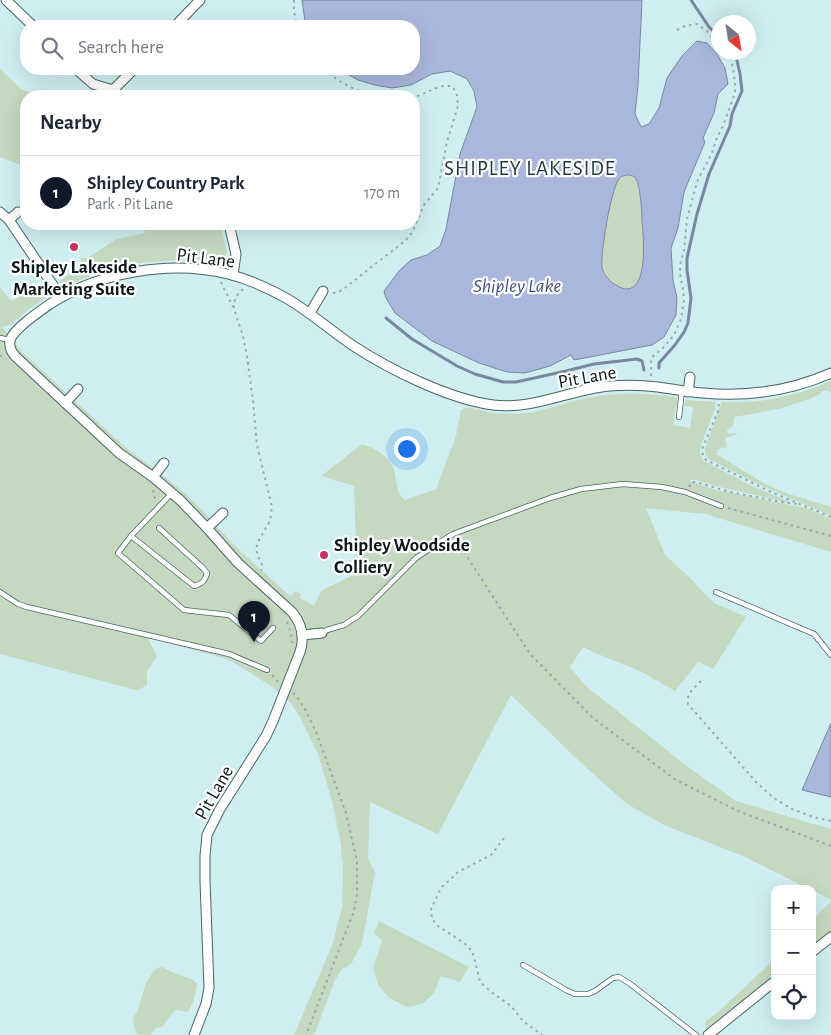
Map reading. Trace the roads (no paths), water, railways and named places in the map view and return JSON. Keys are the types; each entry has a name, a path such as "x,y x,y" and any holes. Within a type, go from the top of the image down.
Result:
{"street":[{"path":"6,0 27,20"},
{"path":"181,20 200,0"},
{"path":"83,75 93,84 106,90"},
{"path":"116,90 129,75"},
{"path":"0,212 9,220 61,297"},
{"path":"9,220 18,212"},
{"path":"233,230 236,254 233,275"},
{"name":"Pit Lane","path":"10,340 32,317 61,297 91,284 142,270 180,268 220,272 249,281 282,296 310,313 354,346 392,369 455,395 485,403 507,406 530,404 603,387 631,385 720,394 742,394 774,391 831,373"},
{"path":"310,313 323,291"},
{"path":"10,340 11,350 16,357 119,452 172,493 238,563 292,612 298,622 302,635 322,633"},
{"path":"685,391 690,376"},
{"path":"66,403 78,390"},
{"path":"153,478 164,464"},
{"path":"207,528 223,513"},
{"name":"Pit Lane","path":"194,1035 206,1004 209,988 204,856 206,840 220,808 266,736 300,652 303,642 302,635"},
{"path":"816,949 831,937"},
{"path":"708,1035 771,984"}],"lane":[{"path":"0,338 10,340"},
{"path":"679,417 685,391"},
{"path":"322,633 350,621 367,608 416,558 453,534 528,506 581,489 623,484 662,487 685,492 721,506"},
{"path":"172,493 131,536 118,553 184,610 229,615 261,641 273,628"},
{"path":"131,536 194,586 200,585 205,580 207,573 204,568 159,528"},
{"path":"0,592 18,604 27,607 229,654 267,670"},
{"path":"716,592 814,634 831,655"},
{"path":"523,965 575,994 588,994 613,978 619,977 696,1035"}],"water":[{"name":"Shipley Lake","path":"302,0 642,0 635,114 641,127 649,124 659,108 667,78 682,56 697,41 707,43 711,47 711,60 720,60 725,68 728,84 718,94 714,113 703,138 705,142 684,192 678,228 671,248 673,280 677,298 676,315 664,337 652,345 574,360 571,355 550,366 525,373 507,372 479,363 432,341 395,313 384,291 399,271 411,260 427,255 440,246 446,229 460,154 477,107 474,91 467,79 450,71 432,74 411,85 392,88 375,85 349,75 420,75 420,20 305,20","holes":["627,175 635,178 641,199 643,260 639,280 634,286 627,289 618,286 609,279 602,270 602,261 607,222 616,185 622,176"]},
{"path":"831,723 831,797 802,790"}],"waterway":[{"path":"691,0 711,29"},
{"path":"659,368 659,363 675,345 688,323 691,298 687,258 709,174 730,126 732,114 742,91 737,60"},
{"path":"386,318 412,339 457,366 475,374 503,382 516,382 594,364 637,359 642,361 644,370"}],"place":[{"name":"Shipley Lakeside Marketing Suite","path":"74,247"},
{"name":"Shipley Woodside Colliery","path":"324,555"},
{"name":"Shipley Country Park","path":"254,642"}],"district":[{"name":"SHIPLEY LAKESIDE","path":"530,168"}]}
